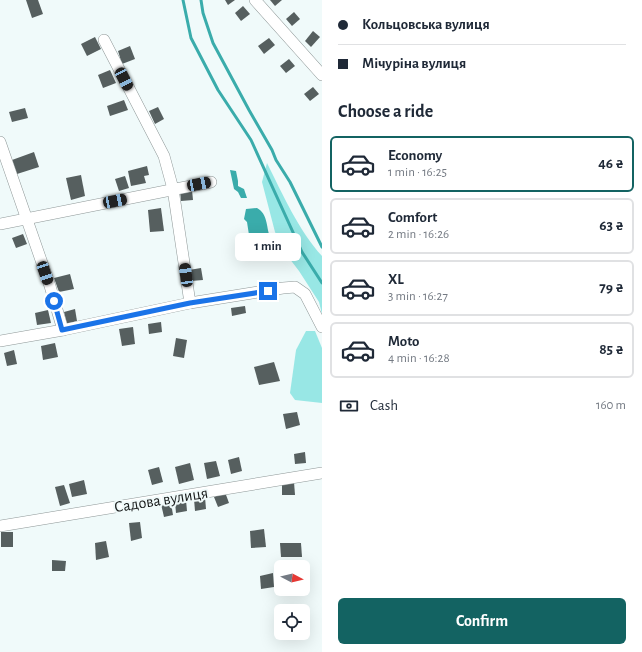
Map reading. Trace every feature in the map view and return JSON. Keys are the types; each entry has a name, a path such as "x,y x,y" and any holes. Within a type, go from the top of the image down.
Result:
{"street":[{"path":"255,0 322,76"},
{"path":"104,40 164,156 173,189 190,303"},
{"path":"0,142 50,286 62,330"},
{"path":"0,224 212,182"},
{"path":"0,341 62,330 190,303 283,288 295,288 305,294 322,327"},
{"name":"Садова вулиця","path":"0,526 322,473"}],"shaded area":[{"path":"267,163 298,223 322,256 322,314 319,302 286,254 275,232 262,182"},
{"path":"230,170 236,171 238,186 244,189 247,198 241,198 238,192 234,189"},
{"path":"257,208 265,217 270,237 262,241 254,239 249,235 247,222 244,219 246,209"},
{"path":"306,331 315,331 322,348 322,403 295,400 290,393 296,350"}],"building":[{"path":"26,0 38,0 43,14 32,18"},
{"path":"225,0 235,0 228,5"},
{"path":"270,0 282,0 275,6"},
{"path":"243,6 250,14 241,21 235,13"},
{"path":"294,12 300,19 292,26 286,19"},
{"path":"313,31 320,37 311,47 305,41"},
{"path":"95,37 101,49 87,56 81,44"},
{"path":"269,38 275,45 264,54 258,46"},
{"path":"130,46 135,59 122,64 118,51"},
{"path":"289,59 295,66 286,73 280,66"},
{"path":"110,70 116,83 103,88 98,75"},
{"path":"313,87 319,94 310,101 304,94"},
{"path":"124,100 128,110 110,116 107,106"},
{"path":"158,107 164,119 155,124 149,111"},
{"path":"25,108 28,118 12,122 9,112"},
{"path":"34,152 39,167 17,174 12,160"},
{"path":"147,166 149,175 144,176 146,183 131,186 128,171"},
{"path":"81,175 85,196 71,200 66,178"},
{"path":"125,176 129,188 119,191 115,179"},
{"path":"192,190 193,200 181,201 180,191"},
{"path":"161,208 164,231 150,232 148,210"},
{"path":"23,234 27,244 16,248 12,238"},
{"path":"201,268 203,280 191,281 189,270"},
{"path":"70,274 74,289 59,292 54,278"},
{"path":"245,306 246,313 232,316 231,308"},
{"path":"75,309 77,321 67,324 64,312"},
{"path":"48,310 51,323 37,325 35,313"},
{"path":"161,322 162,332 149,334 148,324"},
{"path":"133,327 135,344 122,346 119,329"},
{"path":"176,338 187,340 184,358 173,356"},
{"path":"55,343 58,357 43,360 41,346"},
{"path":"14,350 17,364 7,366 4,353"},
{"path":"274,362 280,381 259,385 254,367"},
{"path":"297,412 300,425 286,429 283,414"},
{"path":"305,452 306,463 295,464 294,454"},
{"path":"239,457 242,471 231,474 228,460"},
{"path":"216,461 220,476 207,479 204,463"},
{"path":"190,463 194,480 179,484 175,467"},
{"path":"159,467 163,482 152,485 148,470"},
{"path":"84,480 87,494 72,497 69,484"},
{"path":"282,482 294,482 295,495 282,495"},
{"path":"64,485 70,503 60,506 55,487"},
{"path":"225,492 229,503 218,507 214,497"},
{"path":"205,497 206,509 195,511 194,499"},
{"path":"186,500 187,511 176,513 175,502"},
{"path":"171,503 173,515 164,517 161,504"},
{"path":"140,522 142,538 131,541 129,523"},
{"path":"264,529 266,547 251,548 250,531"},
{"path":"1,532 13,532 13,547 1,547"},
{"path":"106,541 109,557 96,560 95,543"},
{"path":"280,543 301,543 302,557 281,557"},
{"path":"52,560 66,561 65,571 52,571"},
{"path":"273,573 274,587 261,589 260,576"}],"waterway":[{"path":"183,0 191,38 218,90 251,140 302,252 322,283"},
{"path":"201,0 203,13 213,43 272,150 276,160 290,182 322,247"}],"route":[{"path":"54,301 62,330 190,303 268,291"}]}
